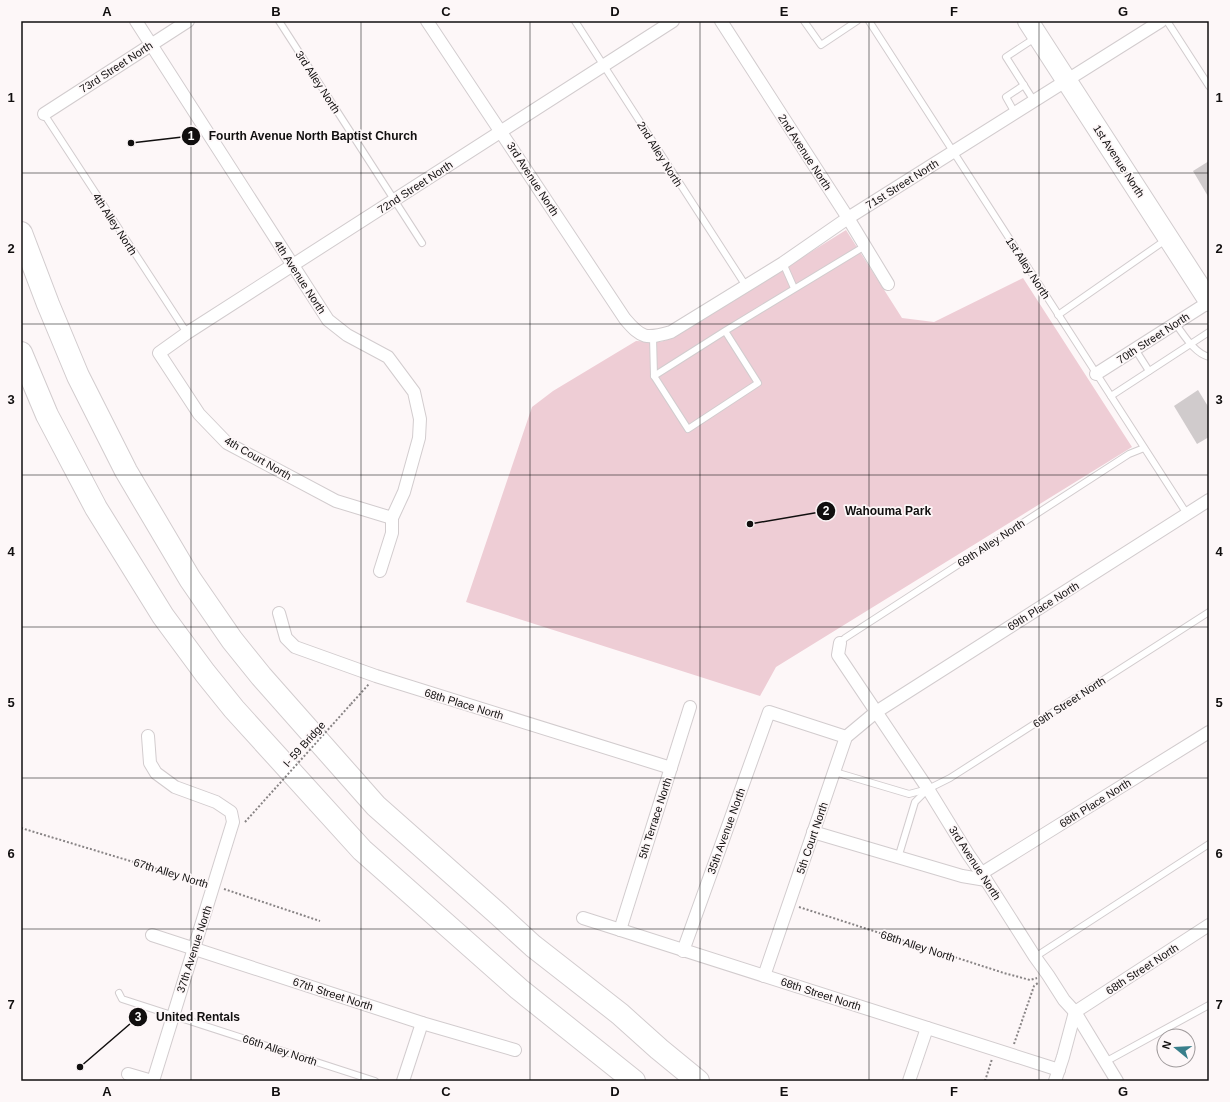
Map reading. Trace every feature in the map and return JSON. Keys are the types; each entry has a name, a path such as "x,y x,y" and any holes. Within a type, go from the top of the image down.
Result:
{"highway":[{"path":"21,233 78,376 126,471 190,579 232,640 261,676 376,806 533,946 620,1014 698,1081"},
{"path":"21,353 47,415 96,508 163,616 205,673 234,709 362,850 519,989 634,1081"}],"main road":[{"name":"1st Avenue North","path":"1033,26 1066,80 1209,301"}],"street":[{"name":"4th Avenue North","path":"136,21 328,320 347,335 388,357 414,392 420,419 419,438 404,492 392,518 392,533 380,571"},
{"name":"73rd Street North","path":"44,114 188,21"},
{"name":"3rd Avenue North","path":"427,21 625,319 637,333 647,336"},
{"name":"72nd Street North","path":"158,353 186,333 293,266 673,21"},
{"name":"2nd Avenue North","path":"721,21 848,218 888,284"},
{"name":"71st Street North","path":"647,336 671,332 746,286 848,218 1161,21"},
{"name":"70th Street North","path":"1096,374 1209,301"},
{"name":"4th Court North","path":"158,353 198,414 227,443 336,501 392,518"},
{"name":"69th Place North","path":"876,712 1209,500"},
{"name":"68th Place North","path":"279,613 286,638 295,647 376,676 671,768"},
{"name":"3rd Avenue North","path":"840,644 838,655 928,789 1035,958 1064,1000 1075,1012 1117,1081"},
{"name":"5th Terrace North","path":"620,930 690,706"},
{"name":"35th Avenue North","path":"683,951 769,712 846,737"},
{"path":"846,737 876,712"},
{"name":"68th Place North","path":"984,877 1209,732"},
{"name":"37th Avenue North","path":"148,736 150,763 156,773 175,787 216,802 231,812 234,822 152,1081"},
{"name":"5th Court North","path":"764,976 846,737"},
{"path":"813,832 962,876 984,877"},
{"name":"68th Street North","path":"583,918 1011,1055 1057,1075"},
{"name":"68th Street North","path":"1075,1012 1209,925"},
{"name":"67th Street North","path":"152,935 422,1023 515,1050"},
{"path":"1057,1075 1075,1012"},
{"path":"403,1081 422,1023"},
{"path":"909,1081 927,1028"},
{"path":"128,1074 152,1081"}],"lane":[{"name":"3rd Alley North","path":"279,21 422,243"},
{"name":"2nd Alley North","path":"575,21 746,286"},
{"path":"804,21 821,45 856,21"},
{"name":"1st Alley North","path":"869,21 1187,514"},
{"path":"1167,21 1209,86"},
{"path":"1033,26 1006,56 1034,101"},
{"path":"1015,113 1006,97 1024,85"},
{"name":"4th Alley North","path":"44,114 186,333"},
{"path":"1058,315 1168,238"},
{"path":"654,376 794,288 865,246"},
{"path":"783,262 794,288"},
{"path":"1175,323 1190,344 1204,356 1209,357"},
{"path":"647,336 654,376 688,429 758,383 725,331"},
{"path":"1111,396 1209,332"},
{"path":"1135,349 1149,371"},
{"name":"69th Alley North","path":"840,644 844,638 1122,458 1144,448"},
{"name":"69th Street North","path":"928,789 956,774 1209,612"},
{"path":"834,772 909,794 928,789"},
{"path":"898,858 915,802 928,789"},
{"path":"1035,958 1209,844"},
{"name":"66th Alley North","path":"119,993 122,1000 375,1081"},
{"path":"1105,1062 1209,1005"}],"path":[{"name":"I- 59 Bridge","path":"245,822 376,676"},
{"name":"67th Alley North","path":"21,828 214,886 320,921"},
{"name":"68th Alley North","path":"789,904 1004,973 1030,980 1048,975"},
{"path":"1011,1055 1034,986 1048,975"},
{"path":"984,1081 995,1050"}],"shaded area":[{"path":"846,230 902,318 934,322 1023,278 1132,447 776,667 760,696 466,602 532,407 553,391 636,341 660,342 673,338"}],"building":[{"path":"1209,161 1209,198 1193,171"},
{"path":"1198,390 1209,408 1209,437 1197,444 1174,406"}],"place":[{"name":"Fourth Avenue North Baptist Church","path":"131,143"},
{"name":"Wahouma Park","path":"750,524"},
{"name":"United Rentals","path":"80,1067"}]}
